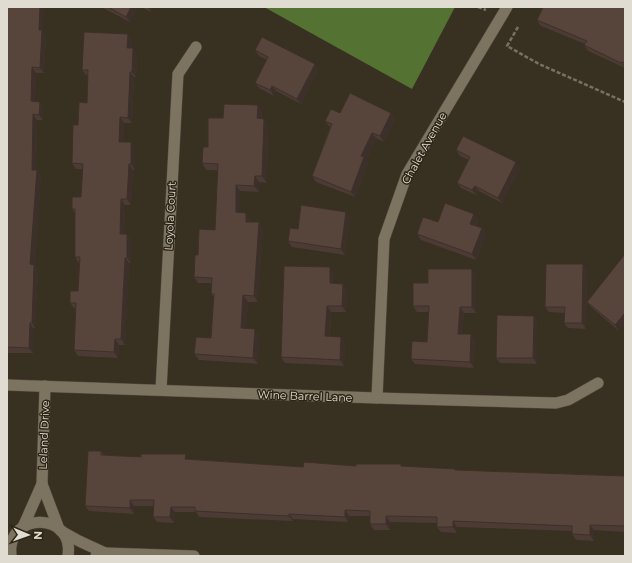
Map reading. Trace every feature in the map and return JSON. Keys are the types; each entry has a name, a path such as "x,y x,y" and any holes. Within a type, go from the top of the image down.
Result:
{"street":[{"name":"Chalet Avenue","path":"377,398 384,239 407,174 507,7"},
{"name":"Loyola Court","path":"161,390 178,74 196,47"},
{"name":"Wine Barrel Lane","path":"7,385 556,403 568,400 598,382"},
{"name":"Leland Drive","path":"12,556 12,544 15,536 22,528 42,484 45,386"},
{"name":"Leland Drive","path":"42,484 60,530 67,543 68,556"},
{"path":"7,536 32,522 41,521 50,523 101,554 194,556"}],"path":[{"path":"478,7 486,10"},
{"path":"518,27 507,46 539,64 625,102"}],"green space":[{"path":"264,7 455,7 412,89"}],"building":[{"path":"7,7 40,7 39,30 42,30 40,68 32,67 31,101 40,102 39,115 33,114 32,170 37,170 30,264 34,265 32,323 30,323 29,348 7,347"},
{"path":"108,7 131,7 126,17"},
{"path":"543,7 625,7 625,63 621,63 584,45 587,41 537,20"},
{"path":"84,32 128,34 127,48 133,48 132,72 130,72 128,118 120,117 119,142 131,142 131,164 129,164 127,199 121,199 120,234 127,234 127,258 125,258 121,339 115,339 114,352 74,350 76,303 70,303 70,291 78,291 80,257 75,257 75,209 72,209 72,197 81,197 83,164 72,163 73,125 78,125 79,102 87,103 88,70 82,70"},
{"path":"262,37 315,64 297,99 272,86 270,90 255,83 268,57 255,50"},
{"path":"350,93 391,113 380,136 372,133 361,156 364,157 351,192 312,176 332,124 325,121 331,109 340,113"},
{"path":"224,104 258,105 257,118 264,119 262,176 255,176 254,186 236,185 236,212 246,213 246,222 259,222 254,296 243,295 241,328 255,329 253,358 194,354 196,337 211,338 214,294 211,294 212,278 194,277 195,255 198,255 199,229 215,230 218,164 202,163 203,147 208,147 208,118 223,118"},
{"path":"463,136 516,162 498,198 475,186 472,190 457,183 470,157 456,150"},
{"path":"445,203 474,214 470,224 482,228 472,254 417,234 423,217 438,222"},
{"path":"301,205 346,212 341,249 288,241 290,228 298,229"},
{"path":"625,254 625,313 615,325 587,302"},
{"path":"546,264 583,264 582,323 564,323 565,307 545,307"},
{"path":"284,266 330,267 330,283 343,284 342,306 327,306 325,336 341,337 340,360 281,357"},
{"path":"428,269 472,269 472,307 460,307 458,334 471,334 470,362 411,359 412,341 427,342 429,306 413,306 413,283 428,283"},
{"path":"497,315 534,316 533,358 496,358"},
{"path":"88,451 101,451 101,455 141,457 141,454 186,454 185,459 303,467 304,462 356,466 356,464 401,464 401,466 456,469 455,470 625,476 625,526 590,525 590,535 572,534 572,526 453,521 453,527 437,527 437,517 386,516 386,524 370,524 370,511 345,510 345,517 289,514 289,516 195,511 195,507 171,507 170,517 153,517 154,500 130,500 130,508 85,506"}]}
